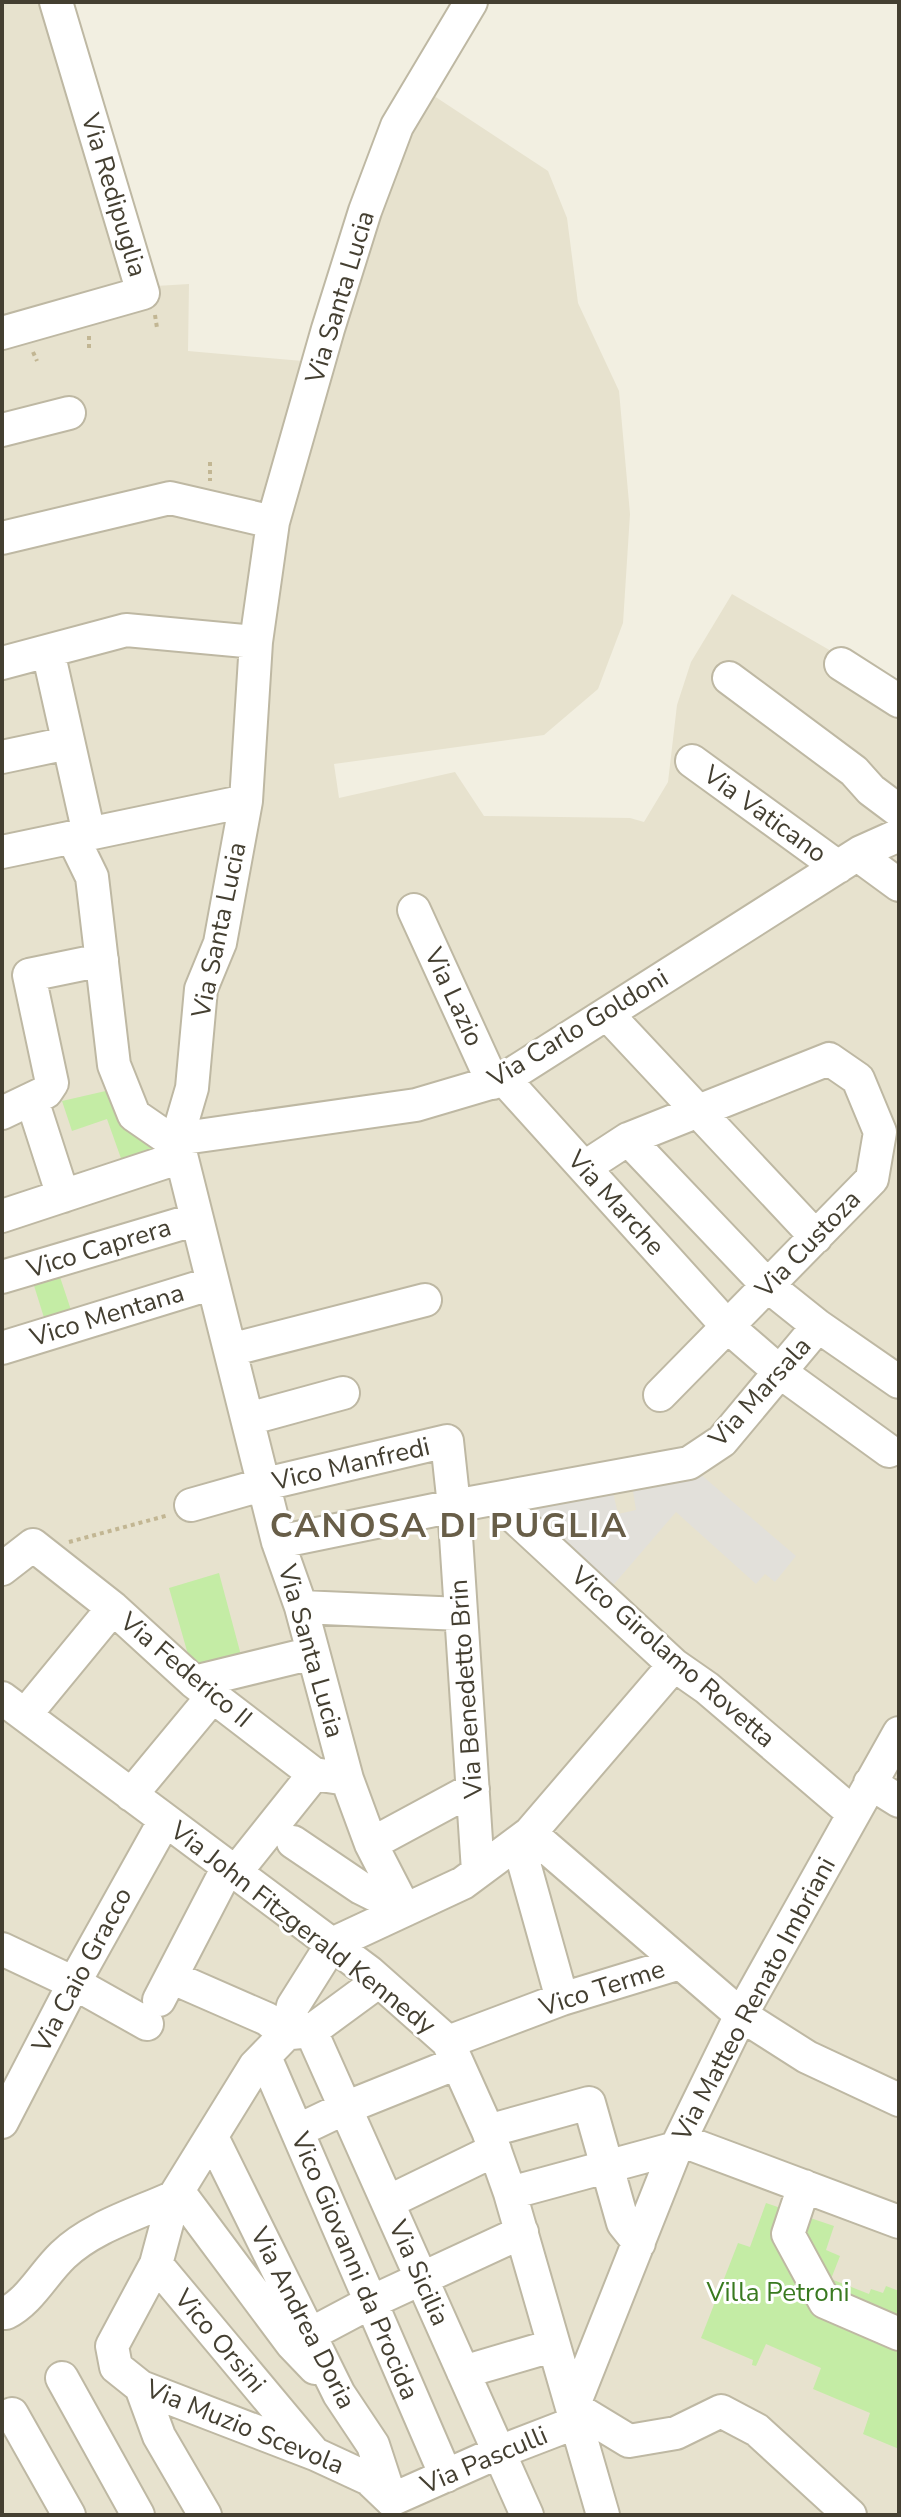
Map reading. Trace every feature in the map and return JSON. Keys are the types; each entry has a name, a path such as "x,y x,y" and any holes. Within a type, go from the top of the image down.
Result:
{"street":[{"name":"Via Redipuglia","path":"2,333 143,293 56,2"},
{"name":"Via Santa Lucia","path":"405,1910 371,1844 347,1779 301,1607 278,1542 179,1148 192,1088 201,989 220,943 246,801 256,642 273,522 365,211 397,126 471,2"},
{"path":"2,430 69,413"},
{"path":"2,538 170,498 273,522"},
{"path":"2,663 126,630 256,642"},
{"path":"48,651 68,743 81,836 92,877 114,1065 134,1115 179,1148"},
{"path":"841,664 899,701"},
{"path":"729,678 854,771 871,790 899,811"},
{"path":"2,757 68,743"},
{"name":"Via Vaticano","path":"692,761 848,861 899,885"},
{"path":"2,852 246,801"},
{"name":"Via Carlo Goldoni","path":"2,1216 63,1196 179,1148 416,1105 499,1081 848,861 899,835"},
{"name":"Via Lazio","path":"414,910 499,1081"},
{"path":"2,1113 46,1092 52,1083 29,975 102,960"},
{"path":"607,1014 816,1237"},
{"name":"Via Custoza","path":"585,1167 628,1139 829,1059 858,1079 889,1127 872,1179 660,1395"},
{"name":"Via Marche","path":"499,1081 585,1167 728,1327 780,1372 889,1451"},
{"path":"32,1100 63,1196"},
{"path":"628,1139 768,1286 818,1326 899,1382"},
{"name":"Vico Caprera","path":"2,1277 197,1219"},
{"name":"Vico Mentana","path":"2,1348 213,1283"},
{"path":"230,1350 425,1300"},
{"name":"Via Marsala","path":"278,1542 689,1463 722,1441 818,1326"},
{"path":"248,1419 343,1393"},
{"name":"Vico Manfredi","path":"191,1505 265,1484 447,1441 454,1506"},
{"name":"Vico Girolamo Rovetta","path":"495,1499 674,1665 707,1688 853,1813"},
{"name":"Via Benedetto Brin","path":"454,1506 478,1871"},
{"path":"2,1569 36,1548"},
{"name":"Via Federico II","path":"36,1548 113,1608 203,1689 314,1774 347,1779"},
{"path":"301,1607 461,1614"},
{"path":"13,1706 113,1608"},
{"path":"131,1795 203,1689 313,1653"},
{"path":"287,2040 293,2006 332,1944 463,1883 524,1838 674,1665"},
{"name":"Via John Fitzgerald Kennedy","path":"13,1706 379,1981 453,2053 510,2193 603,2515"},
{"name":"Via Matteo Renato Imbriani","path":"575,2414 678,2144 741,2015 899,1733"},
{"path":"159,2000 231,1870 314,1774"},
{"path":"870,1783 899,1801"},
{"path":"371,1844 473,1789"},
{"name":"Via Caio Gracco","path":"2,2122 74,1983 165,1820"},
{"path":"524,1838 680,1963"},
{"path":"524,1838 562,1999"},
{"path":"293,1842 361,1888 405,1910"},
{"path":"6,1960 74,1983 267,2019 287,2040"},
{"name":"Vico Terme","path":"297,2131 562,1999 680,1963 741,2015 807,2057 899,2100"},
{"path":"156,2264 176,2194 255,2066 287,2040 379,1981"},
{"name":"Via Sicilia","path":"287,2040 345,2108 527,2515"},
{"name":"Vico Giovanni da Procida","path":"287,2040 297,2131 446,2476"},
{"path":"388,2202 491,2140 589,2103 623,2223 639,2243"},
{"name":"Via Andrea Doria","path":"212,2137 301,2338 373,2445 387,2508"},
{"path":"510,2193 678,2144 899,2222"},
{"path":"804,2186 788,2234 825,2302 899,2334"},
{"path":"2,2312 17,2307 63,2255 87,2237 176,2194"},
{"path":"176,2194 301,2338 522,2232"},
{"name":"Via Muzio Scevola","path":"156,2264 112,2346 116,2367 141,2387 315,2454 369,2479 387,2508"},
{"name":"Vico Orsini","path":"156,2264 315,2454"},
{"path":"463,2372 552,2346"},
{"path":"62,2378 138,2515"},
{"path":"141,2387 159,2436 205,2515"},
{"path":"591,2471 606,2454 629,2441 676,2433 721,2411 757,2430 850,2515"},
{"path":"12,2414 69,2515"},
{"path":"575,2414 629,2441"},
{"name":"Via Pasculli","path":"387,2508 575,2414"}],"path":[{"path":"36,1548 179,1513 191,1505"}],"shaded area":[{"path":"2,2 57,2 139,287 189,284 188,351 314,362 425,90 548,171 567,218 578,303 619,391 630,514 623,623 598,689 544,735 334,764 339,798 455,772 484,816 630,818 644,822 668,782 677,705 691,662 732,594 899,690 899,2515 2,2515"},
{"path":"699,1473 796,1556 775,1582 765,1574 756,1584 676,1512 609,1590 535,1524 538,1501 612,1488 618,1514 636,1510 632,1485"}],"green space":[{"path":"110,1090 126,1127 159,1150 123,1164 107,1119 72,1131 62,1101"},
{"path":"57,1268 73,1316 46,1324 31,1276"},
{"path":"219,1573 242,1659 193,1672 169,1588"},
{"name":"Villa Petroni","path":"766,2203 834,2226 826,2250 840,2256 831,2279 869,2294 871,2289 883,2293 886,2286 899,2291 899,2449 863,2434 870,2413 813,2389 821,2368 766,2344 756,2366 752,2365 753,2360 701,2338 738,2243 750,2247"}],"district":[{"name":"CANOSA DI PUGLIA","path":"449,1526"}]}
